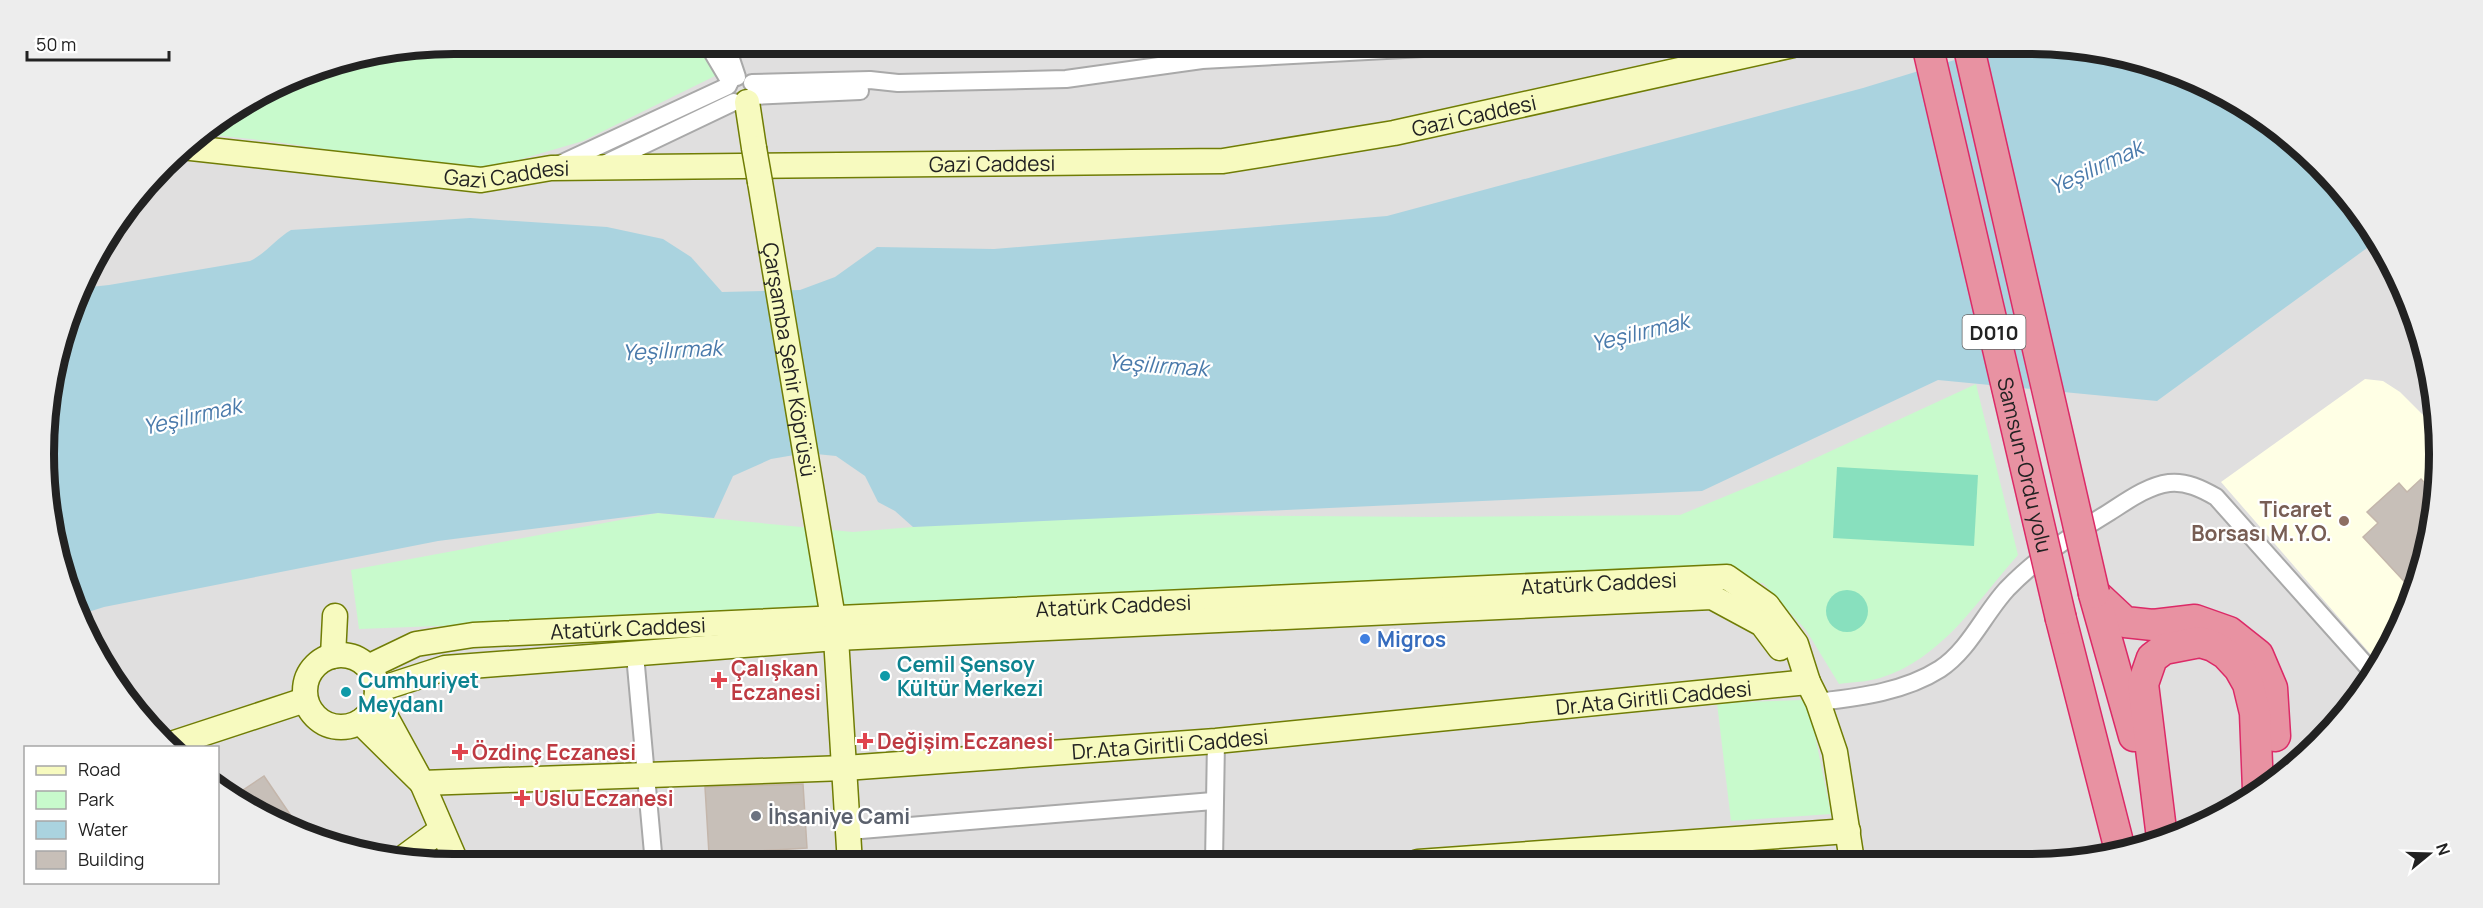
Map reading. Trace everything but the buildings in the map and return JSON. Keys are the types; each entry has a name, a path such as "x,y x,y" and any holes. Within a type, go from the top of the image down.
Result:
{"highway":[{"name":"Samsun-Ordu yolu","path":"1929,54 2061,620 2118,843"},
{"name":"Samsun-Ordu yolu","path":"1970,54 2094,593 2162,832"},
{"path":"2094,593 2125,622 2153,625 2195,620 2229,632 2258,656 2272,688 2276,768"},
{"path":"2162,832 2143,684 2152,658 2164,649 2200,642 2213,646 2226,654 2239,668 2248,684 2255,713 2258,782"}],"main road":[{"name":"Gazi Caddesi","path":"196,149 481,180 551,168 1223,161 1394,133 1752,54"},
{"name":"Çarşamba Şehir Köprüsü","path":"740,90 760,182 834,628 850,854"},
{"name":"Atatürk Caddesi","path":"368,667 416,644 473,635 834,628 1712,597 1762,624 1813,692 1835,752 1851,854"},
{"path":"333,656 335,616"},
{"name":"Atatürk Caddesi","path":"377,694 445,668 636,655 834,628"},
{"path":"377,694 370,714 350,727 327,725 317,719 305,700 307,678 321,660 346,655 358,659 368,667 375,678 377,694 422,783 452,854"},
{"name":"Dr.Ata Giritli Caddesi","path":"422,783 845,768 1216,741 1813,692"},
{"path":"177,742 305,700"},
{"path":"360,722 422,783"},
{"path":"412,852 441,830"},
{"path":"1548,854 1848,831"}],"street":[{"path":"714,54 740,90"},
{"path":"729,54 740,90"},
{"path":"551,168 740,90 873,91 897,83 1066,79 1201,54"},
{"path":"597,167 740,90"},
{"path":"1813,692 1867,697 1913,682 1941,668 1968,641 2007,590 2056,544 2142,492 2170,483 2196,486 2216,497 2367,667"},
{"path":"636,655 653,854"},
{"path":"1214,854 1213,801 1216,741"},
{"path":"849,831 1213,801"}],"shaded area":[{"path":"454,54 2055,55 2107,62 2158,75 2206,95 2229,108 2251,121 2293,153 2330,190 2362,232 2399,301 2415,350 2426,402 2429,454 2426,506 2412,570 2388,631 2362,676 2330,718 2293,755 2251,787 2182,824 2133,840 2081,851 2029,854 428,853 402,851 350,840 325,833 277,813 219,778 219,746 180,746 153,718 121,676 108,654 95,631 75,583 57,506 55,428 62,376 75,325 84,301 121,232 153,190 190,153 210,137 232,121 277,95 325,75 402,57"},
{"name":"Ticaret Borsası M.Y.O.","path":"2365,379 2383,381 2400,392 2427,419 2428,480 2421,532 2408,583 2399,607 2373,657 2221,482"}],"green space":[{"path":"454,54 709,54 717,75 583,141 501,165 453,168 270,141 213,135 254,108 301,84 350,68 402,57"},
{"path":"1976,384 2018,555 1973,609 1940,643 1902,669 1880,678 1859,682 1839,684 1806,630 1763,583 1314,592 359,629 351,570 658,513 853,532 1069,514 1433,517 1680,515 1794,468"},
{"path":"1837,467 1978,475 1974,546 1833,538"},
{"path":"1847,590 1862,596 1868,611 1862,626 1847,632 1832,626 1826,611 1832,596"},
{"path":"1803,700 1810,711 1831,814 1731,821 1717,703"}],"water":[{"name":"Yeşilırmak","path":"1974,54 2081,57 2158,75 2206,95 2229,108 2251,121 2293,153 2330,190 2370,246 2157,401 1938,380 1702,491 913,527 895,511 878,502 865,476 836,456 806,453 771,459 733,476 714,518 658,513 438,541 104,607 87,613 68,558 57,506 55,480 57,402 75,325 90,287 250,261 291,230 470,218 607,227 663,239 691,257 722,292 800,290 835,277 877,247 994,249 1387,216 1863,88"}],"place":[{"name":"Ticaret Borsası M.Y.O.","path":"2344,521"},
{"name":"Migros","path":"1365,639"},
{"name":"Cemil Şensoy Kültür Merkezi","path":"885,676"},
{"name":"Çalışkan Eczanesi","path":"719,680"},
{"name":"Cumhuriyet Meydanı","path":"346,692"},
{"name":"Değişim Eczanesi","path":"865,741"},
{"name":"Özdinç Eczanesi","path":"460,752"},
{"name":"Uslu Eczanesi","path":"522,798"},
{"name":"İhsaniye Cami","path":"756,816"}]}
